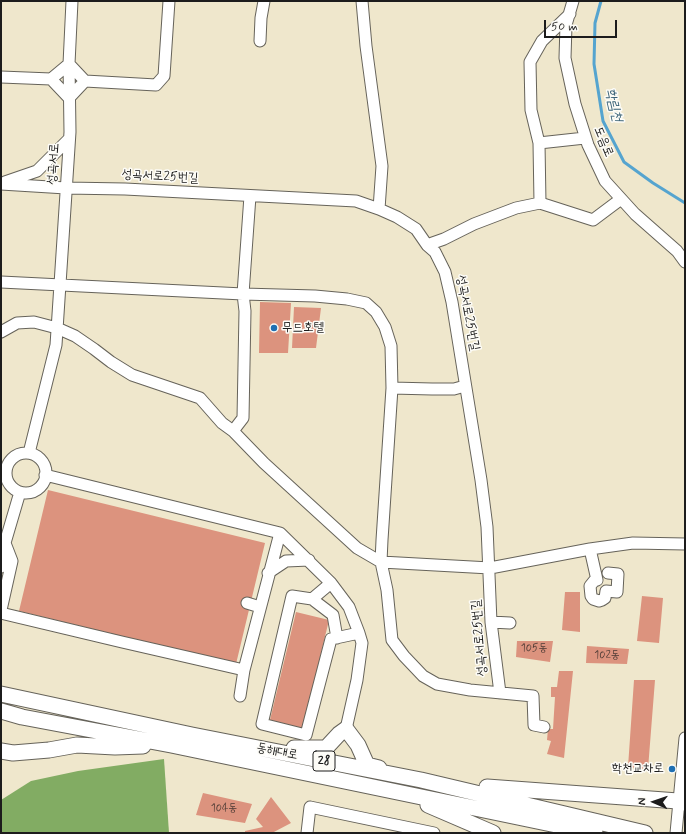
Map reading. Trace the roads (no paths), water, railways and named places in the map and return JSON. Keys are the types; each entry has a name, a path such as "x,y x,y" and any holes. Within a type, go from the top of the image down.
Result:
{"main road":[{"name":"동해대로","path":"1,694 192,735 422,780 646,833"},
{"path":"1,711 29,718 172,745 595,833"},
{"path":"257,748 326,748 338,734 346,729 358,745 367,765 422,780 507,790 681,802"},
{"path":"1,751 13,754 77,745 115,747 172,745"},
{"path":"398,792 493,833"}],"street":[{"name":"성곡서로","path":"29,453 56,346 69,139 69,64 72,1"},
{"path":"1,77 51,79 69,64 85,81 156,85 164,76 169,1"},
{"path":"260,41 261,18 264,1"},
{"path":"362,1 366,46 382,166 379,209"},
{"name":"도음로","path":"573,1 566,25 565,58 574,104 585,138 606,181 635,214 677,251 685,262"},
{"path":"540,204 539,143 531,110 530,62 542,41 570,14"},
{"path":"51,79 69,98 85,81"},
{"path":"539,143 585,138"},
{"path":"1,184 37,171 69,139"},
{"name":"성곡서로25번길","path":"1,184 356,201 398,217 416,229 427,245 435,252 445,272 452,302 481,480 487,527 490,568 491,622 500,693"},
{"path":"233,431 244,418 245,310 243,294 250,196"},
{"path":"427,245 444,239 474,224 516,208 540,204 593,220 621,199"},
{"path":"1,282 60,286 348,298 366,304 376,312 385,327 391,346 392,388 381,562 387,590 392,640 404,656 423,676 437,684 470,690 533,696 534,725 544,728"},
{"path":"1,332 17,324 34,322 57,328 75,336 132,375 200,398 222,423 233,431 264,462 357,548 381,562 490,568 590,549 633,543 685,544"},
{"path":"392,388 454,389 465,386"},
{"path":"29,453 35,455 43,463 45,475 39,487 34,491 20,492 14,489 10,484 4,465 16,455 29,453"},
{"path":"45,475 280,533 331,583 349,606 359,633 362,643 346,729"},
{"path":"1,567 3,546 20,492"},
{"path":"240,696 244,670 268,573 280,533"},
{"path":"3,546 12,561 1,611 122,642 244,670"},
{"path":"590,549 597,580 590,586 591,596 593,599 599,601 602,600 605,598 606,591 617,592 618,574 608,573"},
{"path":"268,573 286,561 309,560"},
{"path":"312,600 331,583"},
{"path":"337,638 332,615 312,600 292,596 262,724 306,736 331,639 337,638 359,633"},
{"path":"247,603 260,607"},
{"path":"491,622 510,622"},
{"path":"676,833 681,802 685,738"},
{"path":"298,833 307,829 310,807 434,833"}],"waterway":[{"name":"학림천","path":"601,1 595,23 594,64 603,121 624,162 653,183 685,203"}],"place":[{"name":"무드호텔","path":"274,328"},
{"name":"학천교차로","path":"672,769"}]}
